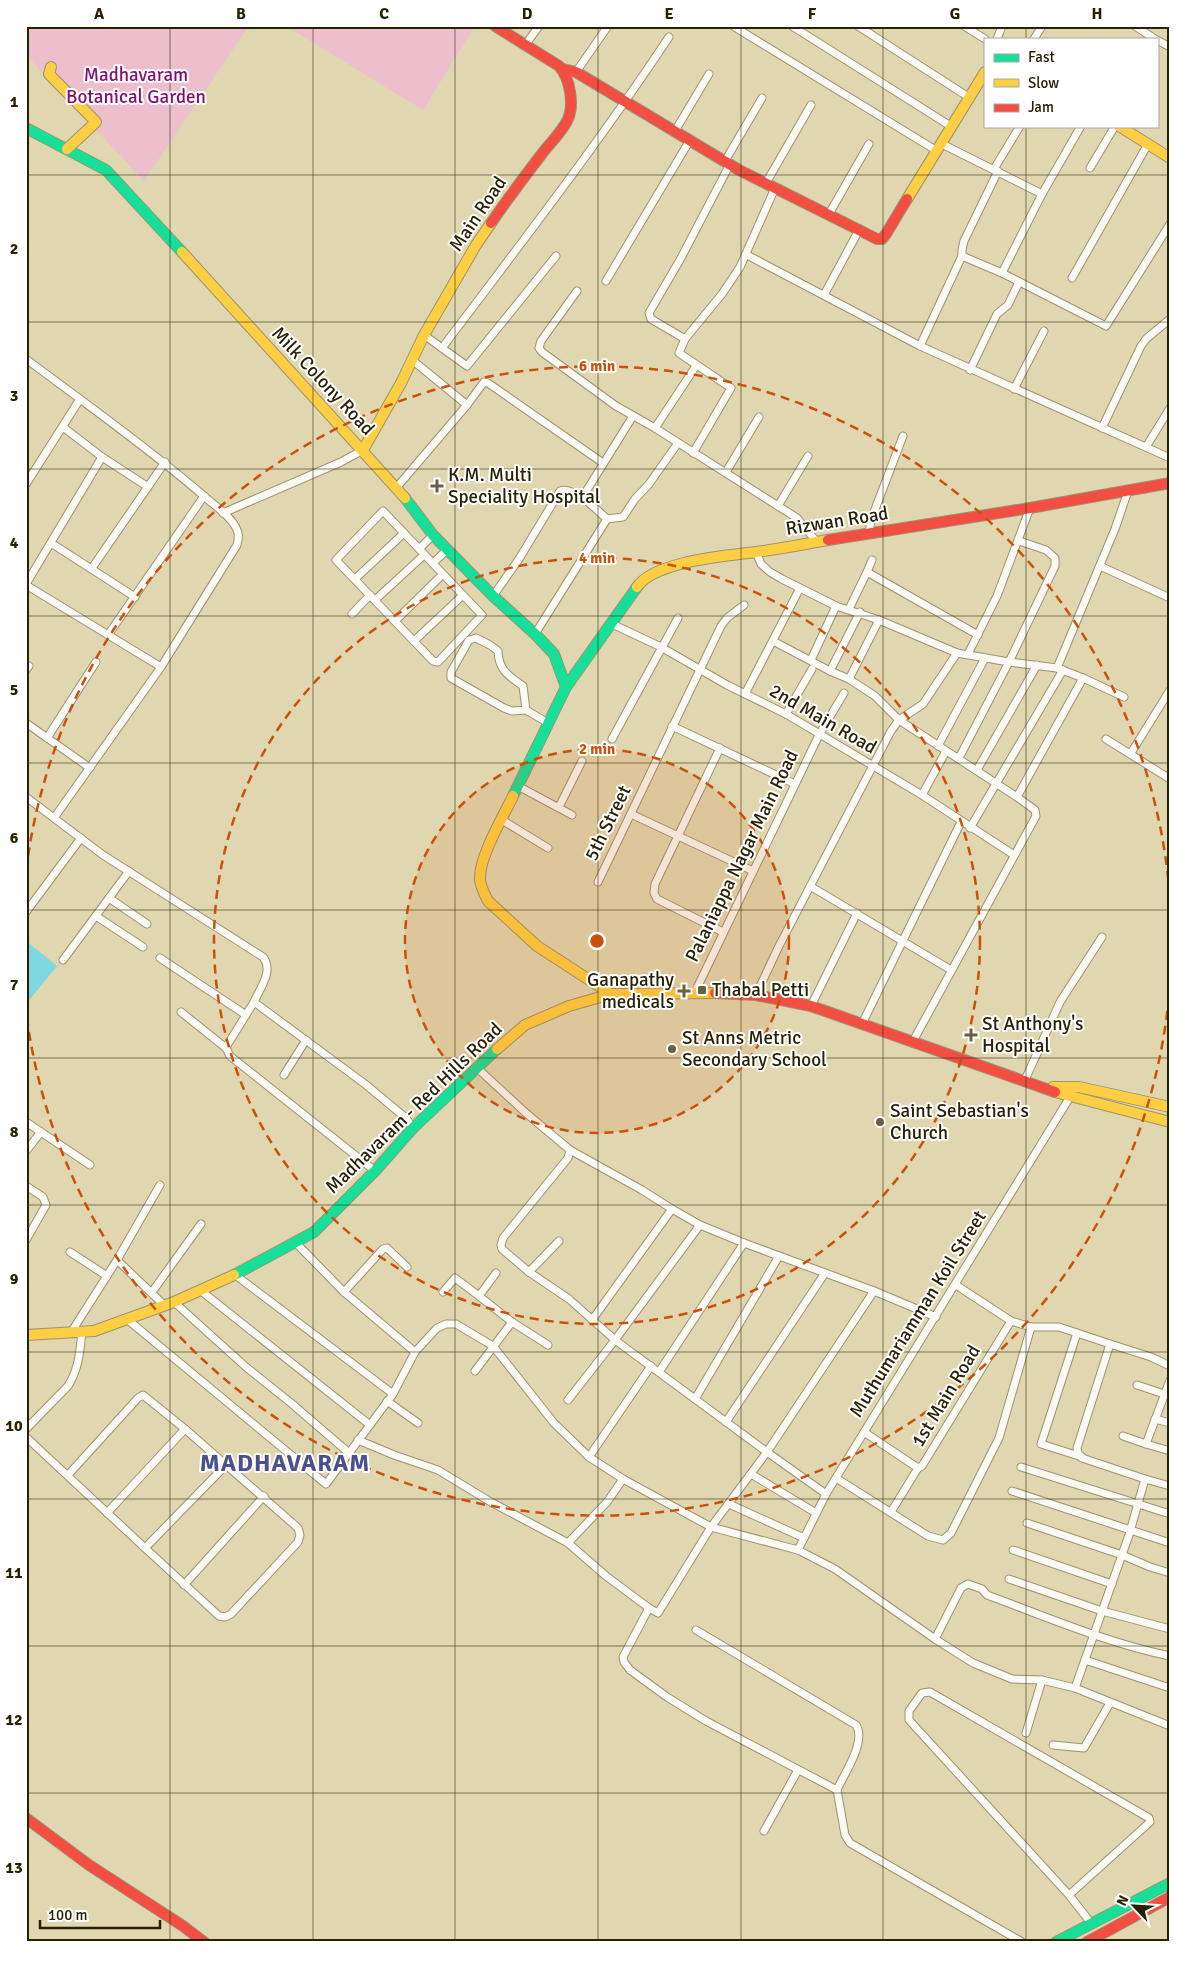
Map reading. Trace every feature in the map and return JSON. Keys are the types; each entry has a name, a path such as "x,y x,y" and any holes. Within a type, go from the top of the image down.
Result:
{"main road":[{"path":"495,26 563,69 576,72 727,163 877,239 882,239 940,148 984,74"},
{"path":"51,67 49,74 96,122 67,149"},
{"name":"Main Road","path":"364,450 401,383 424,335 476,245 512,192 568,120 571,111 570,97 568,81 563,69"},
{"name":"Milk Colony Road","path":"26,128 106,170 364,450 397,487 434,535 493,596 536,634 554,654 566,687"},
{"path":"1122,128 1170,158"},
{"name":"Rizwan Road","path":"611,994 537,946 488,901 480,879 481,865 566,687 636,587 650,576 677,565 725,555 756,552 1030,508 1170,483"},
{"name":"Madhavaram - Red Hills Road","path":"26,1335 94,1331 128,1320 174,1302 296,1243 314,1232 375,1171 413,1128 476,1067 525,1025 569,1006 611,994 695,992 756,995 811,1006 1070,1097 1170,1122"},
{"name":"Madhavaram - Red Hills Road","path":"1046,1088 1079,1087 1170,1107"},
{"path":"26,1818 89,1865 200,1940"},
{"path":"1056,1942 1170,1883"},
{"path":"1088,1942 1170,1897"},
{"path":"1128,1904 1133,1917"}],"street":[{"path":"526,44 539,26"},
{"path":"576,72 608,26"},
{"path":"733,26 940,148 996,170 1042,194"},
{"path":"792,26 952,127"},
{"path":"858,26 970,98"},
{"path":"964,26 984,38"},
{"path":"997,38 1002,26"},
{"path":"1035,38 1042,26"},
{"path":"1135,26 1154,38"},
{"path":"442,348 572,177 669,37"},
{"path":"1158,40 1170,48"},
{"path":"675,131 709,74"},
{"path":"685,340 651,318 649,313 681,258 727,163 762,98"},
{"path":"694,453 731,391 730,387 696,366 678,352 685,340 722,294 747,255 770,186 811,105"},
{"path":"920,346 962,256 964,241 996,170 1019,128"},
{"path":"1002,273 1042,194 1080,128"},
{"path":"1090,168 1119,128"},
{"path":"606,281 690,140"},
{"path":"829,214 869,144"},
{"path":"1072,278 1148,144"},
{"path":"962,256 1002,273 1106,326 1170,224"},
{"path":"824,296 859,230"},
{"path":"747,255 920,346 970,370 1170,458"},
{"path":"424,335 467,366 556,256"},
{"path":"970,370 997,314 1008,305 1019,282"},
{"path":"577,292 539,344 540,350 606,400 655,428 797,518 816,541"},
{"path":"1102,428 1141,346 1146,339 1170,319"},
{"path":"1014,389 1044,331"},
{"path":"412,358 467,405"},
{"path":"26,370 29,361 165,462 223,513 237,528 239,537 237,545 161,667 54,818"},
{"path":"655,428 696,366"},
{"path":"397,487 467,405 484,382 603,463"},
{"path":"26,484 80,399"},
{"path":"1146,447 1170,408"},
{"path":"582,498 632,416"},
{"path":"726,472 759,417"},
{"path":"63,427 102,457 148,487"},
{"path":"869,533 903,436"},
{"path":"493,596 519,559 560,491 567,490 582,498 607,519 623,517 678,443"},
{"path":"223,513 341,462 364,450"},
{"path":"778,506 808,456"},
{"path":"102,457 26,584 161,667"},
{"path":"92,568 165,462"},
{"path":"970,828 1060,669 1128,491"},
{"path":"108,635 204,496"},
{"path":"968,654 997,596 1030,508"},
{"path":"383,511 404,533 482,615 438,662 433,661 336,560 383,511"},
{"path":"536,634 607,519"},
{"path":"355,580 404,533"},
{"path":"419,549 434,535"},
{"path":"959,758 1009,662 1056,560 1046,550 1019,541"},
{"path":"51,543 135,597"},
{"path":"433,563 448,549"},
{"path":"756,552 762,564 770,572 836,606 860,612 957,652 1060,669 1124,697"},
{"path":"352,614 424,555"},
{"path":"849,609 872,560"},
{"path":"1100,566 1170,598"},
{"path":"867,572 978,634"},
{"path":"395,621 442,575"},
{"path":"745,694 800,588"},
{"path":"414,641 463,596"},
{"name":"5th Street","path":"598,882 724,622 744,604"},
{"path":"811,660 836,606"},
{"path":"830,671 860,612"},
{"path":"612,739 678,618"},
{"path":"849,680 879,620"},
{"name":"2nd Main Road","path":"610,623 661,647 700,670 786,714 922,795 1014,855"},
{"path":"526,710 523,686 506,674 498,663 498,651 476,638 470,640 451,672 451,678 504,708 526,710 548,723"},
{"path":"773,640 849,680 879,699 899,720 1017,797 1035,810 1037,814 912,1043"},
{"path":"756,995 778,948 891,731 899,720 923,704 957,652"},
{"path":"938,746 985,658"},
{"path":"47,738 96,662"},
{"path":"976,770 1037,665"},
{"path":"786,714 812,669"},
{"path":"1017,797 1084,678"},
{"path":"1130,753 1170,690"},
{"name":"Palaniappa Nagar Main Road","path":"695,992 819,735 844,693"},
{"path":"26,723 90,768"},
{"path":"672,726 795,784"},
{"path":"1106,739 1170,779"},
{"path":"720,748 656,884 654,893 657,898 723,932"},
{"path":"922,795 946,751"},
{"path":"559,807 582,761"},
{"path":"518,786 572,815"},
{"path":"26,797 129,871 263,957 268,963 268,971 254,1002 226,1048"},
{"path":"631,814 753,871"},
{"path":"502,820 548,848"},
{"path":"862,1024 961,822"},
{"path":"26,912 81,838"},
{"path":"63,960 129,871"},
{"path":"810,886 904,940 951,970"},
{"path":"109,898 147,924"},
{"path":"811,1006 857,913"},
{"path":"96,916 143,947"},
{"path":"1024,1080 1060,1002 1102,937"},
{"path":"160,958 246,1015"},
{"path":"254,1002 365,1084 406,1118 413,1128"},
{"path":"181,1012 226,1048 234,1060 375,1171"},
{"path":"284,1075 306,1040"},
{"path":"476,1067 570,1150 634,1185 672,1209 700,1224 744,1243 874,1291 936,1317"},
{"name":"Muthumariamman Koil Street","path":"798,1550 826,1494 1070,1097"},
{"path":"26,1122 90,1165"},
{"path":"26,1151 41,1132"},
{"path":"570,1150 568,1158 503,1238 501,1245 505,1252 529,1272 569,1299 615,1340 826,1494"},
{"path":"26,1429 73,1379 80,1357 77,1331 160,1185"},
{"path":"26,1186 43,1197 46,1205 26,1240"},
{"path":"592,1320 672,1209"},
{"path":"152,1292 201,1224"},
{"path":"568,1400 615,1340 700,1224"},
{"path":"529,1272 559,1240"},
{"path":"296,1243 344,1292 415,1352"},
{"path":"659,1372 744,1243"},
{"path":"344,1292 383,1249 387,1248 407,1267"},
{"path":"70,1252 107,1276"},
{"path":"695,1399 779,1256"},
{"path":"117,1260 152,1292 164,1306"},
{"path":"479,1296 496,1273"},
{"path":"726,1422 825,1273"},
{"path":"234,1274 393,1394"},
{"path":"443,1292 455,1278 512,1322 548,1345"},
{"path":"956,1285 1011,1321 1031,1327 1059,1327 1151,1357 1170,1366"},
{"path":"200,1290 370,1425"},
{"path":"358,1440 438,1470 489,1502 568,1543 606,1576 658,1613 711,1527 767,1452 874,1291"},
{"path":"174,1302 246,1367 291,1402 349,1453"},
{"path":"128,1320 326,1484 393,1394 415,1352 437,1328 446,1324 456,1324 493,1346 554,1423 589,1457 623,1479 711,1527 798,1550 835,1569 935,1639 973,1663 1012,1679 1042,1680 1075,1688 1170,1727"},
{"name":"1st Main Road","path":"864,1432 918,1468 922,1466 1011,1321"},
{"path":"475,1371 512,1322"},
{"path":"836,1478 935,1539 943,1540 951,1533 999,1438 1031,1327"},
{"path":"1077,1333 1041,1444 1170,1486"},
{"path":"1082,1458 1077,1448 1110,1344"},
{"path":"589,1457 651,1366"},
{"path":"1146,1444 1155,1419 1167,1396 1170,1380"},
{"path":"1137,1384 1167,1396"},
{"path":"26,1437 219,1616 225,1617 231,1614 298,1542 300,1535 298,1528 264,1496 149,1398 143,1395 138,1398 68,1475"},
{"path":"387,1401 418,1423"},
{"path":"1155,1419 1170,1424"},
{"path":"107,1513 185,1429"},
{"path":"1123,1436 1170,1451"},
{"path":"145,1548 226,1464"},
{"path":"1021,1467 1170,1514"},
{"path":"891,1512 918,1468"},
{"path":"751,1474 816,1514"},
{"path":"568,1543 607,1502 623,1479"},
{"path":"1075,1688 1131,1530 1146,1479"},
{"path":"1012,1491 1170,1543"},
{"path":"184,1585 264,1496"},
{"path":"729,1504 804,1538"},
{"path":"1027,1523 1170,1573"},
{"path":"1013,1550 1112,1584"},
{"path":"1009,1579 1102,1611 1170,1629"},
{"path":"935,1639 961,1588 968,1584 982,1589 987,1595 1094,1635 1145,1651 1170,1656"},
{"path":"649,1608 625,1651 624,1662 626,1666 667,1697 706,1721 837,1790"},
{"path":"696,1630 856,1726 859,1730 860,1742 837,1790 845,1835 850,1843 1008,1932 1022,1942"},
{"path":"1085,1660 1170,1688"},
{"path":"1026,1733 1042,1680"},
{"path":"1069,1895 1150,1822 1149,1818 930,1692 922,1693 909,1711 910,1720 1069,1895 1091,1924"},
{"path":"1053,1745 1084,1748 1110,1703"},
{"path":"764,1831 798,1770"}],"green space":[{"name":"Madhavaram Botanical Garden","path":"26,26 262,26 246,30 144,181 26,55"},
{"path":"286,26 468,26 473,29 423,110"}],"water":[{"path":"26,941 57,966 26,1004"}],"traffic: fast":[{"path":"26,128 106,170 182,252"},
{"path":"405,498 433,535 554,654 566,687"},
{"path":"513,796 566,687 637,587"},
{"path":"234,1275 314,1232 375,1171 413,1128 497,1049"},
{"path":"1056,1942 1170,1883"}],"traffic: slow":[{"path":"51,67 49,74 96,122 67,149"},
{"path":"907,199 984,74"},
{"path":"1122,128 1170,158"},
{"path":"363,450 401,383 424,335 476,245 491,223"},
{"path":"182,252 405,498"},
{"path":"637,587 646,578 659,571 692,561 828,540"},
{"path":"513,796 492,837 483,860 480,879 485,896 488,901 537,946 611,994"},
{"path":"497,1049 525,1025 569,1006 611,994 715,993"},
{"path":"1053,1087 1079,1087 1170,1107"},
{"path":"1055,1092 1170,1122"},
{"path":"26,1335 94,1331 174,1302 234,1275"}],"traffic: jam":[{"path":"491,223 558,134 567,121 571,108 570,92 566,78 559,66 495,26"},
{"path":"563,69 576,72 739,170 877,239 882,239 886,234 907,199"},
{"path":"828,540 1030,508 1170,483"},
{"path":"715,993 756,995 811,1006 1055,1092"},
{"path":"26,1818 89,1865 183,1926 204,1942"},
{"path":"1087,1942 1170,1897"}],"place":[{"name":"K.M. Multi Speciality Hospital","path":"437,486"},
{"name":"Thabal Petti","path":"702,990"},
{"name":"Ganapathy medicals","path":"684,991"},
{"name":"St Anthony's Hospital","path":"971,1035"},
{"name":"St Anns Metric Secondary School","path":"672,1049"},
{"name":"Saint Sebastian's Church","path":"880,1122"}],"district":[{"name":"MADHAVARAM","path":"285,1463"}]}
